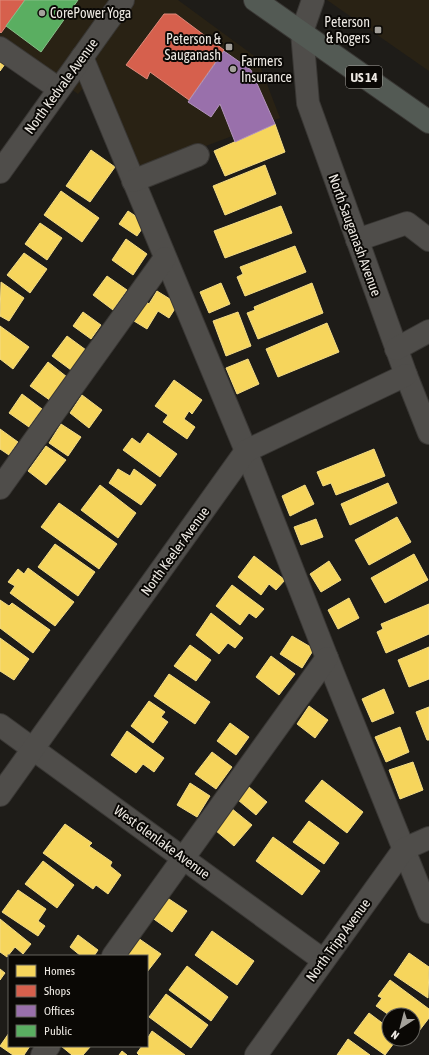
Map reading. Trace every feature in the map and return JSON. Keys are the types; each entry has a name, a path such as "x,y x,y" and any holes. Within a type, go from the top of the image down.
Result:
{"main road":[{"name":"US 14","path":"255,0 429,122"}],"street":[{"name":"North Kedvale Avenue","path":"0,172 123,0"},
{"path":"302,32 313,0"},
{"name":"North Sauganash Avenue","path":"302,32 308,104 396,349 429,433"},
{"path":"0,48 59,89"},
{"path":"82,57 246,451 429,912"},
{"path":"133,181 198,155"},
{"path":"357,240 407,223 429,240"},
{"path":"0,488 165,258"},
{"path":"396,349 429,331"},
{"name":"North Keeler Avenue","path":"0,795 246,451 406,376"},
{"path":"114,955 327,658"},
{"name":"West Glenlake Avenue","path":"0,725 323,960"},
{"path":"404,849 429,838"},
{"name":"North Tripp Avenue","path":"256,1055 404,849"},
{"path":"42,1055 48,1047"}],"shaded area":[{"path":"0,0 178,0 257,58 280,118 140,171 95,75 78,94 0,38"},
{"path":"327,0 429,0 429,71"}],"building: Homes":[{"path":"0,55 8,60 0,71"},
{"path":"275,124 285,152 225,176 214,151"},
{"path":"91,150 115,167 90,202 66,186"},
{"path":"265,165 276,194 225,215 213,186"},
{"path":"61,191 99,218 82,242 44,215"},
{"path":"281,206 292,233 225,258 214,231"},
{"path":"128,211 146,223 137,236 119,224"},
{"path":"40,223 62,238 47,260 25,244"},
{"path":"126,239 147,254 133,275 112,260"},
{"path":"295,246 306,272 245,296 237,277 243,274 240,267"},
{"path":"24,253 47,269 30,293 7,275"},
{"path":"107,276 127,290 113,310 93,295"},
{"path":"1,282 24,298 9,321 0,316"},
{"path":"221,283 230,304 209,313 200,292"},
{"path":"312,283 323,313 258,339 247,313 255,310 254,307"},
{"path":"157,291 178,304 169,318 158,311 147,329 134,321 146,301 149,304"},
{"path":"83,312 101,325 91,339 73,326"},
{"path":"238,312 251,346 226,356 213,321"},
{"path":"327,323 339,352 278,377 266,349"},
{"path":"0,326 29,347 13,369 0,359"},
{"path":"67,336 86,350 71,370 52,356"},
{"path":"248,359 259,384 237,394 226,368"},
{"path":"48,362 67,377 51,401 30,386"},
{"path":"174,380 202,400 192,414 189,411 184,419 195,427 187,439 163,422 168,415 155,406"},
{"path":"22,394 42,409 29,427 9,413"},
{"path":"82,395 102,410 89,428 70,413"},
{"path":"61,424 81,437 68,456 49,443"},
{"path":"0,429 18,442 9,455 0,449"},
{"path":"148,433 177,454 160,477 123,450 132,438 140,444"},
{"path":"46,446 66,460 46,485 28,471"},
{"path":"374,449 385,476 336,495 331,483 323,486 317,472"},
{"path":"118,469 130,476 134,469 156,485 141,505 109,483"},
{"path":"388,483 397,503 350,525 341,504"},
{"path":"100,485 136,513 118,538 81,510"},
{"path":"305,485 314,504 290,516 282,496"},
{"path":"59,503 117,544 99,569 41,527"},
{"path":"397,517 411,542 369,565 355,540"},
{"path":"316,519 323,537 301,545 294,527"},
{"path":"55,544 95,572 78,596 38,567"},
{"path":"414,554 428,580 385,603 371,578"},
{"path":"254,556 285,580 276,590 269,584 261,595 238,577"},
{"path":"329,561 341,580 321,592 310,574"},
{"path":"28,568 74,602 55,626 10,593 15,586 8,582 18,569 24,574"},
{"path":"232,585 264,609 256,618 249,613 240,625 216,606"},
{"path":"349,598 359,618 338,629 328,610"},
{"path":"0,600 9,606 12,603 50,630 33,653 0,628"},
{"path":"429,604 429,634 386,653 377,632 383,629 381,624"},
{"path":"211,613 243,638 235,648 228,643 219,654 196,635"},
{"path":"292,636 314,649 302,668 280,654"},
{"path":"0,638 29,659 14,680 0,671"},
{"path":"190,645 211,660 196,681 174,666"},
{"path":"429,647 429,679 409,687 398,660"},
{"path":"271,656 295,674 279,695 256,677"},
{"path":"169,674 210,702 195,724 154,696"},
{"path":"384,689 394,713 372,722 362,699"},
{"path":"149,701 165,712 161,717 168,722 153,743 131,726"},
{"path":"309,706 328,720 315,738 297,724"},
{"path":"429,707 429,740 427,740 416,712"},
{"path":"230,723 249,737 236,755 217,741"},
{"path":"400,727 409,752 386,762 375,737"},
{"path":"127,731 164,758 154,772 143,764 136,773 111,755"},
{"path":"212,752 232,767 216,789 195,774"},
{"path":"413,762 423,790 400,799 389,770"},
{"path":"322,780 363,812 347,833 305,801"},
{"path":"190,783 210,796 197,817 177,805"},
{"path":"249,787 267,802 256,815 238,800"},
{"path":"231,808 252,825 234,846 215,830"},
{"path":"309,821 339,843 324,864 293,842"},
{"path":"65,824 92,843 89,846 112,862 110,866 121,875 108,894 96,885 93,889 43,853"},
{"path":"273,837 320,871 302,895 256,861"},
{"path":"43,861 74,885 57,908 25,884"},
{"path":"18,890 46,909 38,921 45,926 38,936 2,912"},
{"path":"166,897 187,911 172,932 151,917"},
{"path":"0,919 31,944 23,954 15,947 7,957 0,952"},
{"path":"212,931 254,961 237,985 195,955"},
{"path":"78,935 98,950 95,955 80,955 70,947"},
{"path":"138,938 161,954 148,971 148,955 126,955"},
{"path":"409,953 429,967 428,998 394,975"},
{"path":"187,966 228,997 211,1021 169,990"},
{"path":"0,969 5,973 0,980"},
{"path":"390,980 429,1009 429,1018 421,1028 421,1007 381,1007 381,1009 376,1006 382,998 378,996"},
{"path":"166,994 208,1025 191,1048 149,1017"},
{"path":"369,1013 381,1022 381,1047 391,1047 385,1055 354,1033"},
{"path":"152,1031 185,1055 139,1055 137,1053 141,1047 148,1047 148,1037"},
{"path":"8,1034 8,1047 29,1047 24,1055 13,1055 0,1046"},
{"path":"348,1039 370,1055 337,1055"},
{"path":"62,1047 90,1047 83,1055 72,1055"},
{"path":"122,1051 127,1055 119,1055"}],"building: Shops":[{"path":"0,0 25,0 1,33 0,32"},
{"path":"164,14 176,14 224,50 189,100 150,72 147,79 126,65"}],"building: Offices":[{"path":"224,51 251,70 275,124 235,142 220,104 211,117 188,102"}],"building: Public":[{"name":"CorePower Yoga","path":"25,0 78,0 41,52 6,26"}],"place":[{"name":"CorePower Yoga","path":"42,13"},
{"name":"Peterson & Rogers","path":"378,30"},
{"name":"Peterson & Sauganash","path":"229,47"},
{"name":"Farmers Insurance","path":"233,69"}]}
